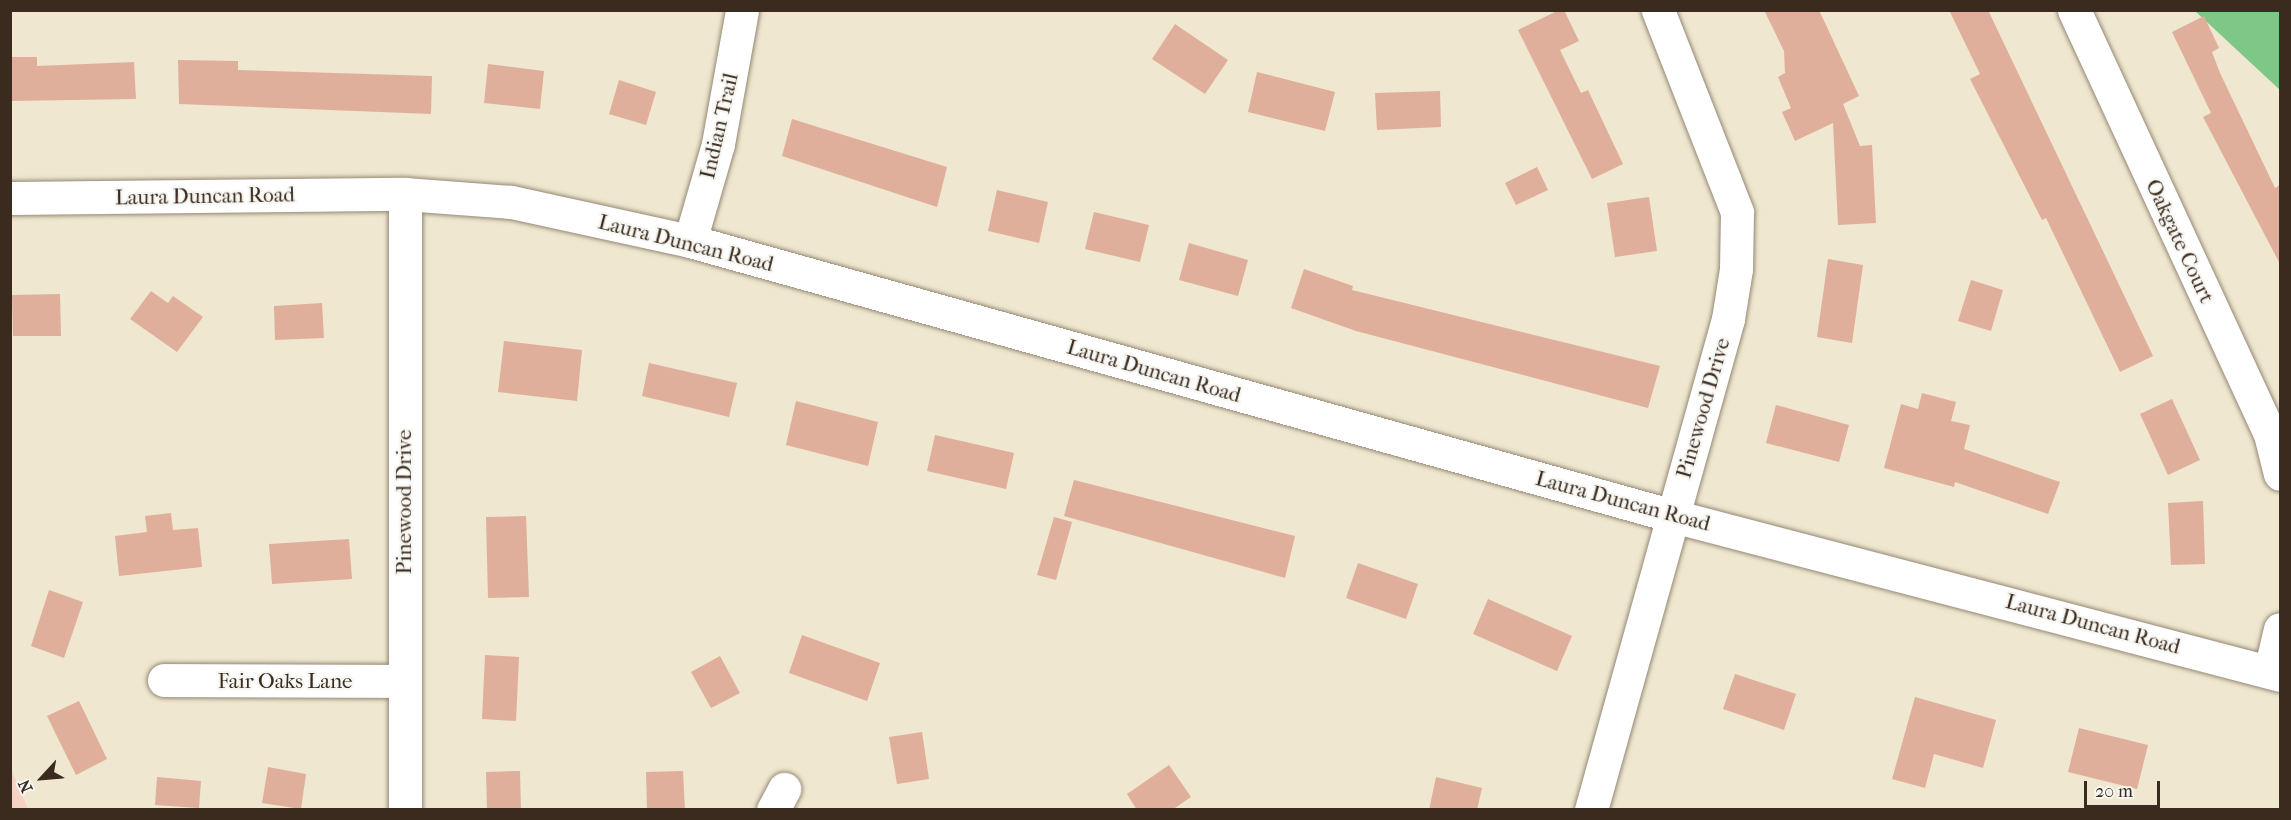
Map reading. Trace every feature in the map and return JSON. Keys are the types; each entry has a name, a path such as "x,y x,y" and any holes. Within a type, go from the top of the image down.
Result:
{"street":[{"name":"Indian Trail","path":"690,241 718,144 742,10"},
{"name":"Pinewood Drive","path":"1591,810 1728,319 1738,243 1737,212 1718,152 1658,10"},
{"name":"Oakgate Court","path":"2074,10 2270,434 2280,474"},
{"name":"Laura Duncan Road","path":"10,198 405,194 511,202 690,241 1673,516 2275,673"},
{"name":"Pinewood Drive","path":"405,194 405,810"},
{"path":"2275,673 2280,629"},
{"name":"Fair Oaks Lane","path":"164,680 405,681"}],"shaded area":[{"path":"11,769 28,809 11,809"}],"green space":[{"path":"2195,11 2280,11 2280,90"}],"building":[{"path":"1559,10 1564,10 1579,41 1560,50 1581,93 1588,90 1623,164 1592,179 1518,30"},
{"path":"1764,10 1819,10 1859,96 1843,104 1860,146 1872,145 1876,223 1838,225 1833,123 1795,141 1782,112 1791,108 1778,77 1785,73 1784,51"},
{"path":"1949,10 1988,10 2153,356 2120,372 2046,218 2042,220 1970,79 1980,74"},
{"path":"2204,16 2219,48 2212,52 2220,73 2275,188 2280,185 2280,264 2203,117 2211,113 2172,32"},
{"path":"1175,24 1228,60 1205,94 1152,59"},
{"path":"10,57 37,57 37,66 134,62 136,99 10,101"},
{"path":"178,60 238,61 238,70 432,76 431,114 179,104"},
{"path":"488,64 544,71 540,109 484,103"},
{"path":"1257,72 1335,92 1325,131 1248,112"},
{"path":"619,80 656,92 646,125 609,114"},
{"path":"1440,91 1441,127 1377,130 1375,93"},
{"path":"792,119 947,167 937,207 782,156"},
{"path":"1537,167 1548,190 1516,205 1505,183"},
{"path":"997,190 1048,202 1039,243 988,231"},
{"path":"1649,197 1657,251 1615,257 1607,203"},
{"path":"1094,212 1149,225 1140,262 1085,249"},
{"path":"1189,243 1248,260 1238,296 1179,280"},
{"path":"1828,259 1863,265 1852,343 1817,337"},
{"path":"1304,269 1353,286 1352,290 1660,366 1648,408 1356,331 1291,308"},
{"path":"1971,280 2003,290 1991,331 1958,321"},
{"path":"151,291 168,303 173,296 203,317 177,352 130,319"},
{"path":"60,294 61,336 13,336 12,295"},
{"path":"322,303 324,338 275,340 274,306"},
{"path":"504,341 582,350 577,401 498,392"},
{"path":"649,363 737,383 729,417 642,396"},
{"path":"1922,393 1956,402 1951,421 1970,425 1964,449 2060,482 2048,514 1955,482 1954,487 1884,468 1901,404 1918,409"},
{"path":"2172,399 2200,460 2168,475 2140,414"},
{"path":"796,401 878,422 868,466 786,445"},
{"path":"1776,405 1849,425 1839,462 1766,443"},
{"path":"935,435 1014,453 1006,489 927,471"},
{"path":"1074,480 1295,536 1285,578 1064,516"},
{"path":"2203,501 2205,564 2171,565 2168,503"},
{"path":"171,513 173,530 198,528 202,567 119,576 115,536 147,532 145,516"},
{"path":"526,516 529,597 488,598 486,517"},
{"path":"1054,517 1072,522 1056,580 1037,575"},
{"path":"349,539 352,579 272,584 269,544"},
{"path":"1358,563 1418,584 1406,619 1346,598"},
{"path":"49,590 83,602 64,658 31,646"},
{"path":"1488,599 1572,636 1557,671 1473,634"},
{"path":"802,635 880,663 867,701 789,673"},
{"path":"485,655 519,657 516,721 482,719"},
{"path":"720,656 740,693 711,708 691,672"},
{"path":"1735,674 1796,694 1784,730 1723,709"},
{"path":"1915,697 1996,720 1983,768 1934,754 1925,788 1892,779"},
{"path":"79,701 107,759 76,775 47,716"},
{"path":"2079,728 2148,745 2137,789 2068,772"},
{"path":"922,732 929,779 897,784 889,737"},
{"path":"1169,765 1191,797 1172,810 1137,810 1127,794"},
{"path":"268,767 306,774 301,809 262,803"},
{"path":"520,771 521,810 487,810 486,772"},
{"path":"683,771 685,810 647,810 646,772"},
{"path":"157,777 201,781 199,808 155,805"},
{"path":"1436,777 1482,788 1477,810 1429,810"}]}
